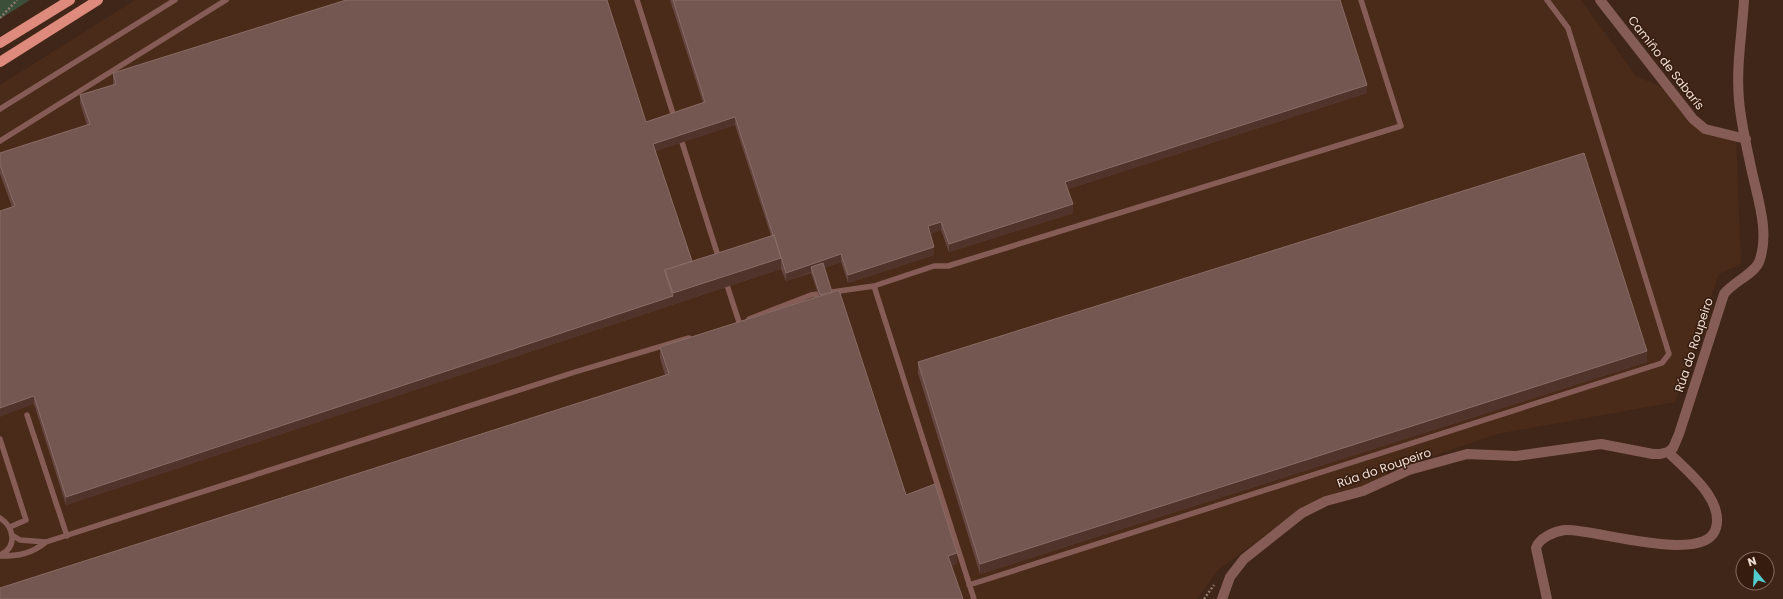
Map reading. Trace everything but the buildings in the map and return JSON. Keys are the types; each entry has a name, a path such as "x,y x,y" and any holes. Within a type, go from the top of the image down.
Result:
{"main road":[{"path":"0,43 70,0"},
{"path":"0,62 98,0"}],"street":[{"name":"Camiño de Sabarís","path":"1600,0 1693,119 1705,129 1746,139"},
{"path":"1744,0 1738,60 1739,101 1746,139"},
{"name":"Rúa do Roupeiro","path":"1222,599 1230,577 1244,559 1302,513 1326,501 1363,491 1409,470 1467,454 1516,456 1601,444 1652,454 1668,452 1672,448 1679,434 1724,294 1730,286 1754,269 1760,258 1763,232 1746,139"},
{"path":"1547,599 1536,548 1537,544 1555,532 1573,530 1649,543 1677,545 1704,541 1712,536 1716,531 1718,522 1714,506 1709,496 1692,475 1668,452"}],"lane":[{"path":"0,109 175,0"},
{"path":"0,141 226,0"},
{"path":"637,0 676,125"},
{"path":"732,325 811,295 874,286 934,266 948,266 1401,126 1361,0"},
{"path":"970,585 1662,363 1669,354 1568,28 1547,0"},
{"path":"679,132 720,262"},
{"path":"722,269 739,322"},
{"path":"874,286 974,599"},
{"path":"12,535 20,540 46,542 67,536 575,372 696,336"},
{"path":"28,415 67,536"},
{"path":"0,438 26,520 10,527"},
{"path":"0,518 10,527 12,535 9,548 0,555"},
{"path":"0,555 16,556 35,551 46,542"}],"path":[{"path":"0,18 17,0"}],"shaded area":[{"path":"135,0 1581,0 1636,76 1676,93 1707,133 1736,135 1741,264 1719,274 1675,402 1497,434 1388,472 1378,482 1304,506 1218,570 1197,599 0,599 0,85"}],"green space":[{"path":"0,0 30,0 0,19"}]}
